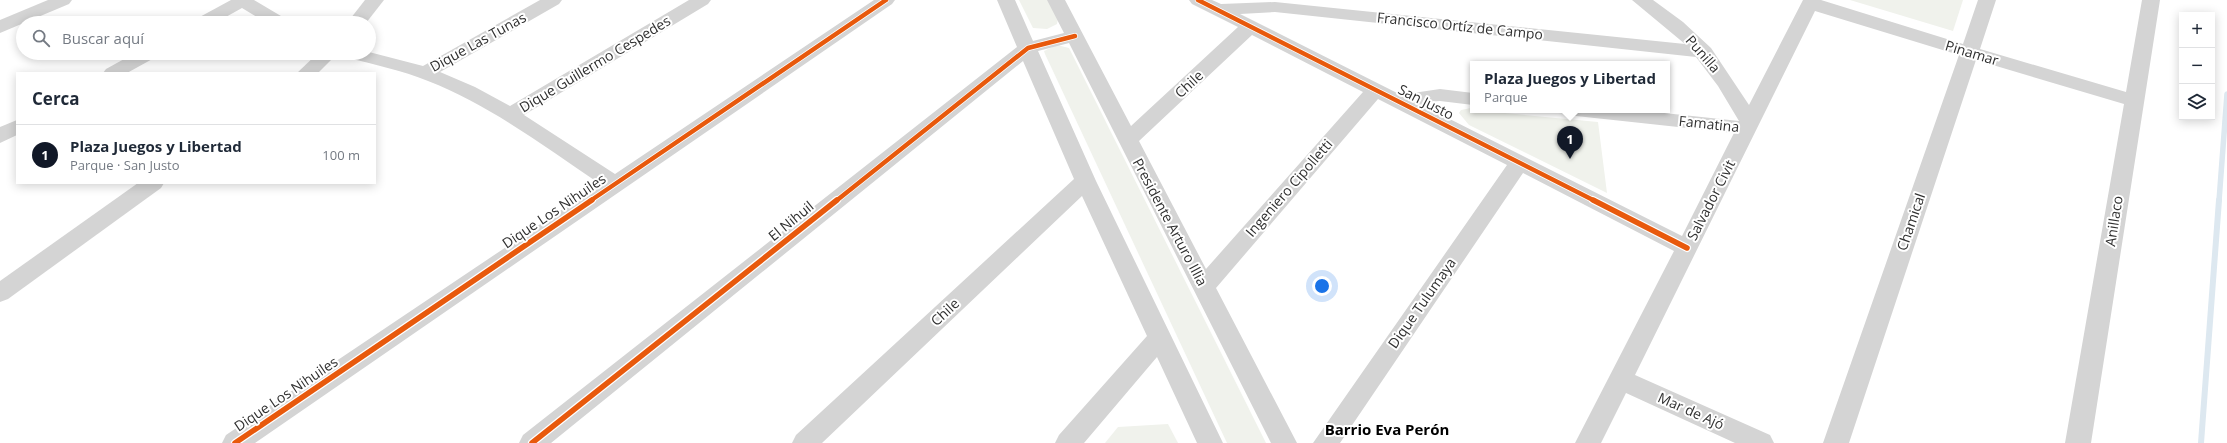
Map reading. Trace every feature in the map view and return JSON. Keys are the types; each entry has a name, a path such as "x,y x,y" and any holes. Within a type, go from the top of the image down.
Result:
{"street":[{"path":"26,16 63,0"},
{"path":"214,16 241,0 268,16"},
{"path":"362,16 376,0"},
{"name":"Dique Las Tunas","path":"424,73 553,0"},
{"name":"Dique Guillermo Cespedes","path":"510,115 702,0"},
{"name":"Dique Los Nihuiles","path":"235,443 886,0"},
{"path":"1006,0 1085,181 1210,443"},
{"name":"Presidente Arturo Illia","path":"1056,0 1284,443"},
{"name":"San Justo","path":"1198,0 1687,248"},
{"name":"Punilla","path":"1641,0 1686,34 1704,52 1720,73 1748,126"},
{"name":"Chamical","path":"1836,443 1987,0"},
{"name":"Anillaco","path":"2078,443 2151,0"},
{"name":"Pinamar","path":"1811,2 1969,52 2134,101"},
{"name":"Salvador Civit","path":"1588,443 1811,2"},
{"name":"Francisco Ortíz de Campo","path":"1217,10 1275,7 1704,52"},
{"path":"0,27 16,20"},
{"name":"Chile","path":"1128,141 1250,26"},
{"name":"El Nihuil","path":"532,443 1028,48 1075,36"},
{"path":"376,59 424,73 446,82 510,115 614,184"},
{"path":"114,72 135,60"},
{"path":"308,72 321,60"},
{"name":"Ingeniero Cipolletti","path":"1204,287 1375,90"},
{"path":"1412,109 1420,98 1440,95 1470,99"},
{"name":"Famatina","path":"1608,113 1748,126"},
{"path":"0,136 16,127"},
{"name":"Dique Tulumaya","path":"1326,443 1519,163"},
{"name":"Chile","path":"805,443 1085,181"},
{"path":"0,293 152,184"},
{"path":"1068,443 1159,338"},
{"name":"Mar de Ajó","path":"1620,379 1761,443"}],"shaded area":[{"path":"1019,0 1048,0 1058,19 1057,24 1047,29 1033,28"},
{"path":"1850,0 1963,0 1953,31"},
{"path":"1057,45 1069,48 1266,443 1227,443 1045,54 1044,51"},
{"path":"1470,108 1470,113 1504,113 1598,122 1607,193 1469,125 1459,113 1461,110"},
{"path":"1168,424 1178,443 1105,443 1118,427"}],"waterway":[{"path":"2219,201 2227,94"},
{"path":"2201,443 2219,200"}],"cycle path":[{"path":"235,443 886,0"},
{"path":"1198,0 1687,248"},
{"path":"532,443 1028,48 1075,36"}],"place":[{"name":"Plaza Juegos y Libertad","path":"1570,159"}],"district":[{"name":"Barrio Eva Perón","path":"1387,430"}]}
